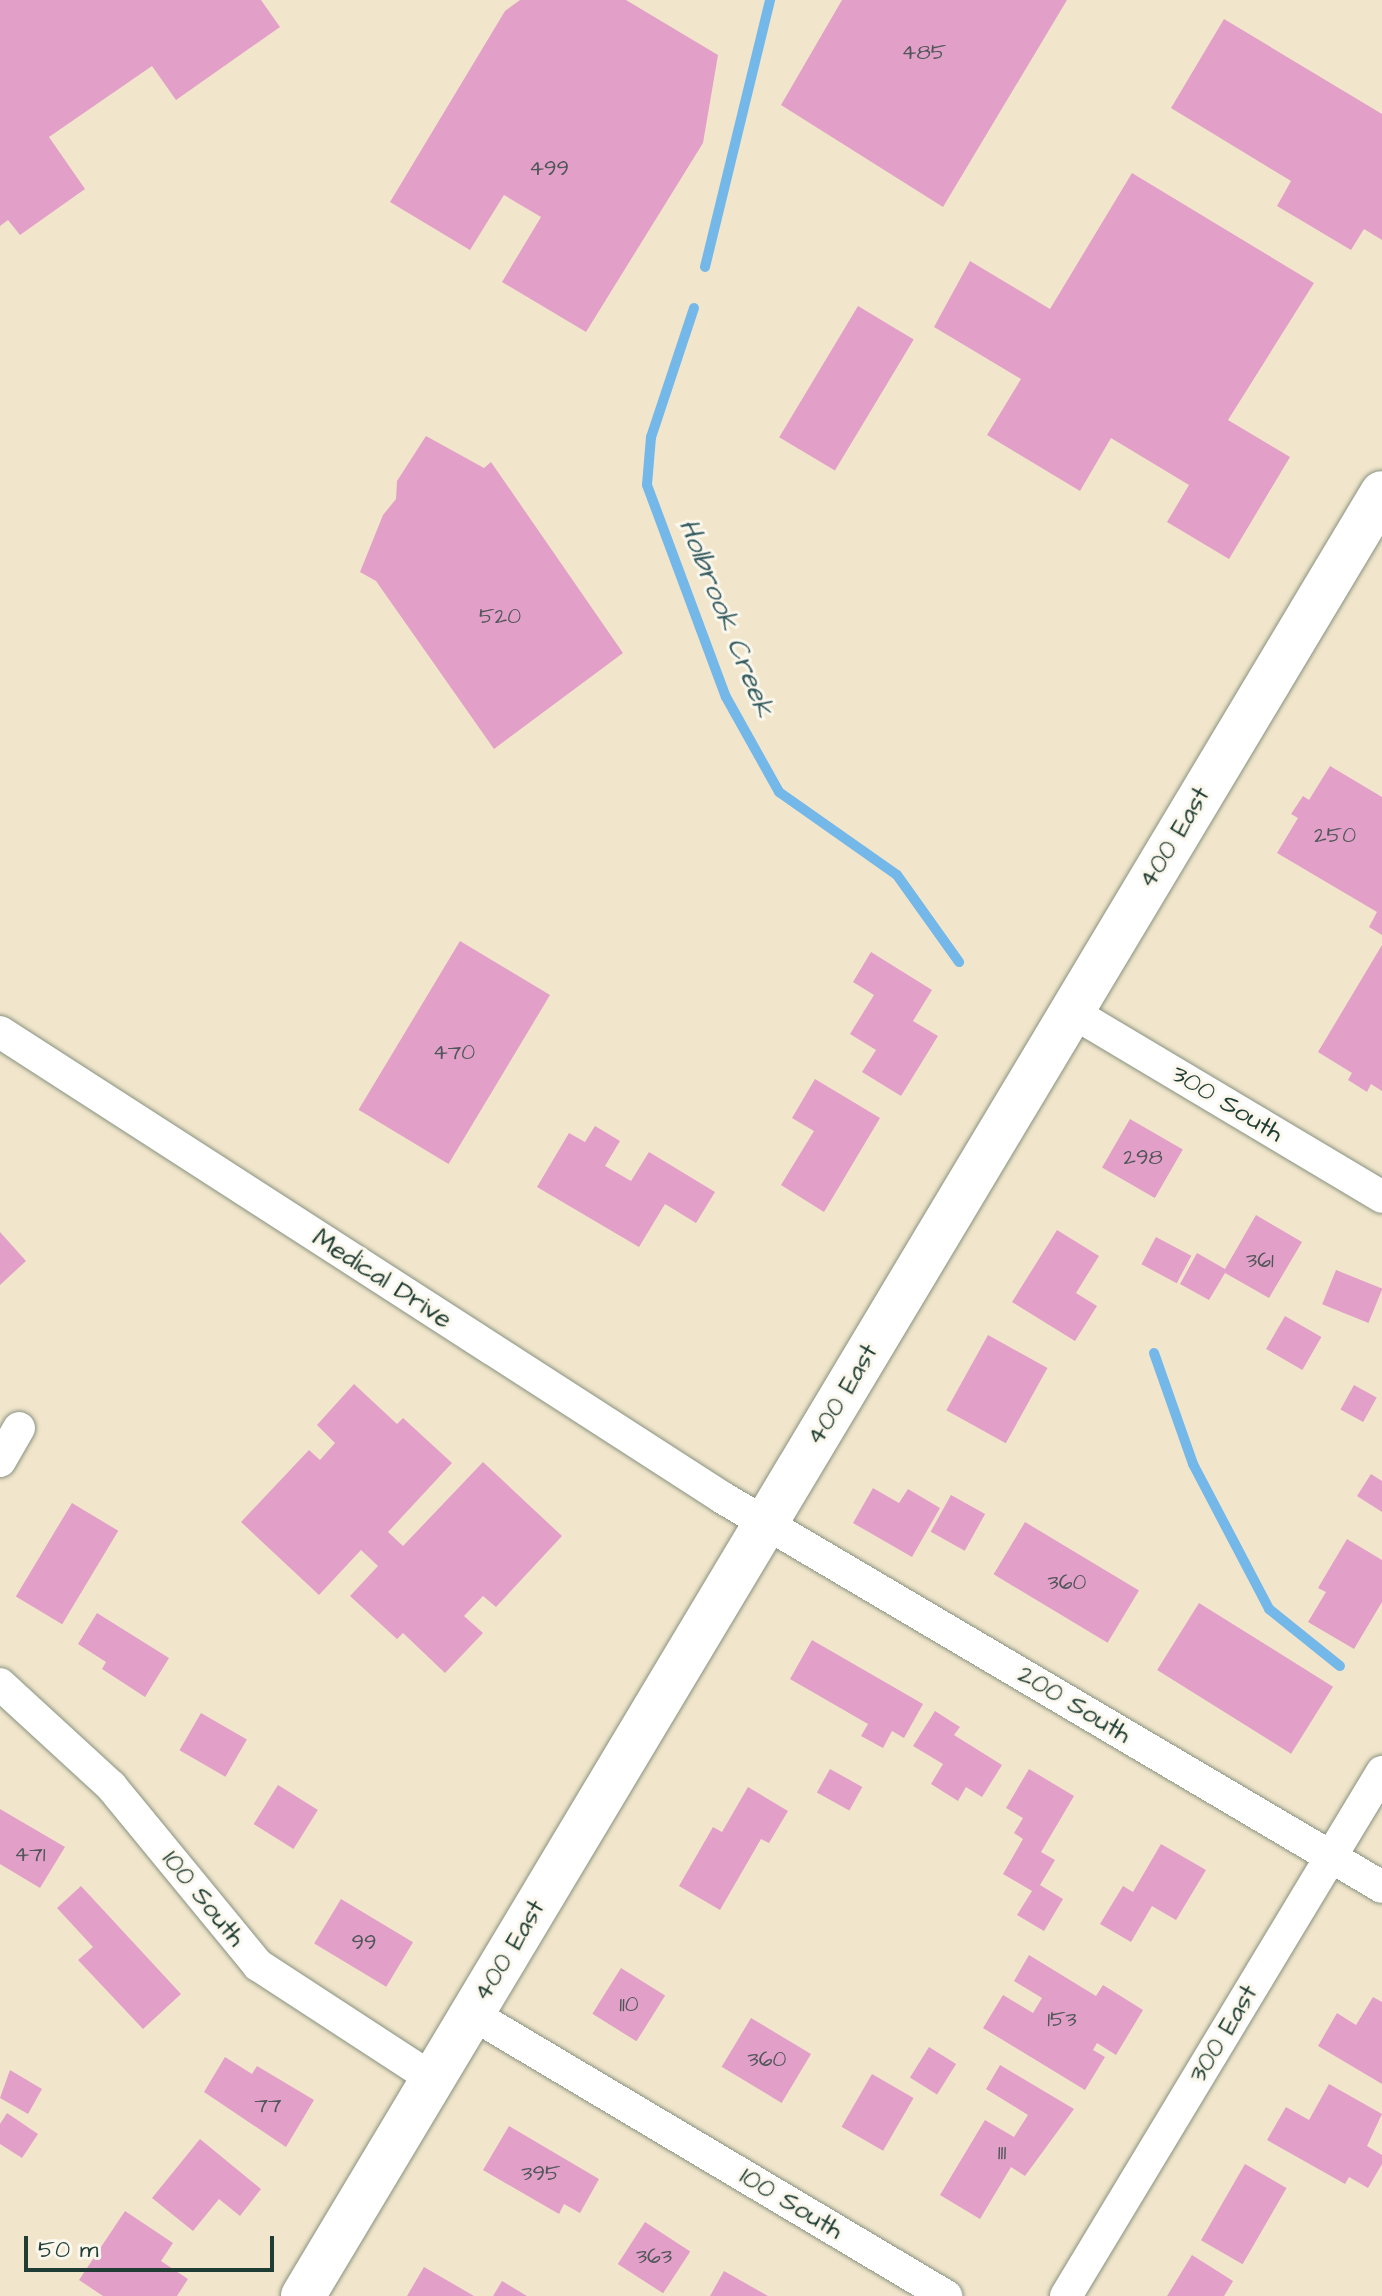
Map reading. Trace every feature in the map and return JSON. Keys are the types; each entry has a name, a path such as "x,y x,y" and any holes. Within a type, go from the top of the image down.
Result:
{"main road":[{"name":"400 East","path":"303,2296 1380,502"}],"street":[{"name":"300 South","path":"1072,1012 1382,1197"},
{"name":"Medical Drive","path":"0,1032 766,1523"},
{"path":"0,1461 19,1428"},
{"name":"200 South","path":"766,1523 1382,1887"},
{"name":"100 South","path":"0,1684 111,1786 258,1965 433,2079"},
{"name":"300 East","path":"1066,2296 1382,1772"},
{"name":"100 South","path":"472,2014 946,2296"}],"building":[{"path":"0,0 261,0 280,27 176,100 152,66 49,137 85,189 20,235 8,220 0,226"},
{"path":"520,0 626,0 718,55 703,143 586,332 502,282 541,217 504,195 470,250 390,202 505,11"},
{"path":"842,0 1067,0 943,207 781,105"},
{"path":"1224,19 1382,114 1382,240 1364,229 1351,250 1277,206 1291,181 1171,108"},
{"path":"1132,173 1314,283 1228,420 1290,457 1229,559 1167,522 1189,485 1111,438 1080,491 987,435 1021,379 934,327 970,261 1050,309"},
{"path":"858,306 914,339 835,471 779,437"},
{"path":"426,436 484,468 491,462 623,653 494,749 376,581 360,572 383,515 396,499 397,481"},
{"path":"1330,766 1382,797 1382,935 1369,927 1377,912 1277,853 1298,818 1291,814 1303,796 1309,800"},
{"path":"460,941 550,995 449,1164 359,1110"},
{"path":"1382,945 1382,1091 1371,1084 1367,1092 1348,1080 1352,1073 1318,1052"},
{"path":"871,952 932,990 913,1021 938,1036 901,1096 862,1072 876,1050 850,1034 874,995 853,982"},
{"path":"815,1079 880,1118 824,1212 781,1185 814,1131 792,1118"},
{"path":"1130,1119 1183,1150 1155,1198 1102,1167"},
{"path":"595,1126 620,1141 605,1166 631,1181 649,1152 715,1192 696,1223 665,1204 639,1247 537,1187 569,1133 585,1142"},
{"path":"1256,1215 1302,1242 1269,1298 1225,1273 1209,1300 1180,1284 1197,1253 1225,1269"},
{"path":"1057,1230 1099,1256 1076,1293 1097,1306 1075,1341 1012,1302"},
{"path":"0,1232 26,1261 0,1285"},
{"path":"1156,1237 1191,1256 1177,1283 1141,1264"},
{"path":"1336,1270 1382,1289 1368,1323 1322,1304"},
{"path":"1285,1316 1321,1337 1302,1370 1266,1349"},
{"path":"988,1335 1047,1368 1006,1443 946,1410"},
{"path":"354,1384 397,1424 403,1418 452,1463 388,1532 403,1546 483,1462 562,1536 496,1607 483,1596 464,1616 483,1633 445,1673 403,1633 397,1639 350,1596 378,1566 361,1550 319,1595 241,1522 309,1450 320,1460 335,1443 317,1425"},
{"path":"1354,1385 1377,1398 1363,1422 1340,1409"},
{"path":"1371,1474 1382,1481 1382,1512 1357,1496"},
{"path":"873,1488 899,1503 908,1489 940,1508 912,1557 853,1523"},
{"path":"951,1495 985,1514 965,1551 931,1532"},
{"path":"72,1503 118,1531 62,1624 16,1596"},
{"path":"1025,1522 1139,1591 1108,1643 994,1574"},
{"path":"1347,1539 1382,1560 1382,1602 1354,1649 1308,1622 1326,1592 1318,1588"},
{"path":"1199,1603 1333,1687 1291,1754 1157,1670"},
{"path":"97,1613 169,1658 145,1697 102,1669 106,1662 78,1644"},
{"path":"812,1640 923,1704 904,1738 892,1731 883,1748 861,1736 868,1724 790,1679"},
{"path":"935,1711 960,1727 954,1735 1002,1765 982,1797 966,1787 958,1801 931,1784 943,1764 913,1746"},
{"path":"201,1713 247,1740 225,1777 180,1750"},
{"path":"830,1769 862,1787 849,1811 817,1793"},
{"path":"1029,1769 1074,1796 1041,1852 1055,1860 1040,1885 1063,1899 1044,1931 1017,1915 1032,1891 1003,1874 1023,1839 1014,1833 1023,1818 1006,1808"},
{"path":"278,1785 318,1810 293,1849 254,1824"},
{"path":"748,1787 788,1811 769,1843 761,1839 720,1910 679,1886 713,1827 722,1832"},
{"path":"0,1809 65,1847 40,1888 0,1864"},
{"path":"1161,1844 1206,1870 1176,1920 1152,1906 1131,1942 1100,1924 1123,1886 1133,1892"},
{"path":"81,1886 181,1994 143,2029 78,1960 93,1947 57,1908"},
{"path":"341,1899 413,1942 386,1987 314,1944"},
{"path":"1029,1955 1096,1996 1103,1985 1143,2010 1116,2055 1097,2043 1093,2050 1105,2057 1085,2090 983,2028 1003,1995 1033,2013 1042,1998 1014,1981"},
{"path":"621,1968 665,1996 636,2041 592,2014"},
{"path":"1373,1997 1382,2002 1382,2084 1318,2046 1337,2013 1356,2025"},
{"path":"751,2018 811,2054 782,2103 722,2067"},
{"path":"929,2047 956,2064 937,2094 910,2078"},
{"path":"225,2057 252,2074 257,2066 314,2100 286,2147 204,2092"},
{"path":"1000,2065 1074,2109 1025,2176 1011,2167 980,2219 940,2195 985,2120 1014,2137 1028,2115 986,2089"},
{"path":"10,2070 42,2089 28,2114 0,2098"},
{"path":"872,2074 914,2098 883,2151 842,2127"},
{"path":"1329,2084 1382,2114 1367,2146 1382,2155 1382,2164 1368,2188 1349,2177 1345,2184 1267,2140 1286,2107 1309,2120"},
{"path":"7,2113 38,2134 22,2158 0,2144 0,2124"},
{"path":"509,2126 599,2179 580,2213 564,2204 559,2214 483,2170"},
{"path":"200,2139 261,2189 240,2216 219,2199 193,2231 152,2198"},
{"path":"1245,2164 1287,2188 1243,2264 1201,2240"},
{"path":"125,2211 173,2243 161,2261 188,2279 177,2296 103,2296 79,2280"},
{"path":"645,2222 690,2251 663,2293 618,2264"},
{"path":"1192,2255 1233,2281 1224,2296 1167,2296"},
{"path":"424,2267 474,2296 407,2296"},
{"path":"724,2271 768,2296 710,2296"},
{"path":"502,2281 527,2296 493,2296"}],"waterway":[{"name":"Holbrook Creek","path":"705,267 770,0"},
{"name":"Holbrook Creek","path":"694,308 651,437 647,485 726,697 779,792 897,875 959,962"},
{"name":"Holbrook Creek","path":"1154,1353 1193,1464 1269,1609 1340,1666"}]}
